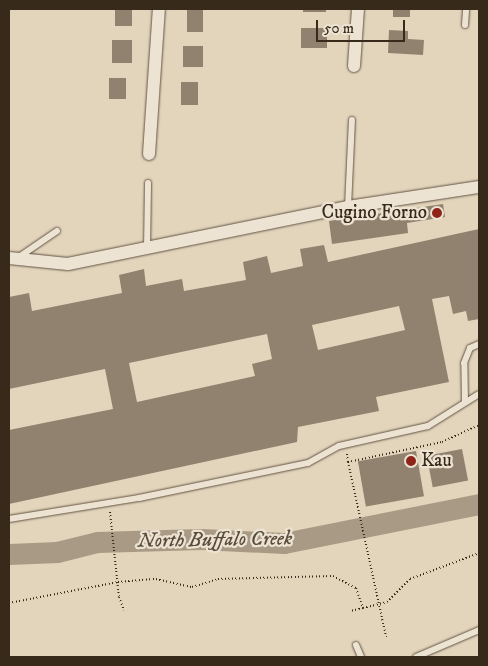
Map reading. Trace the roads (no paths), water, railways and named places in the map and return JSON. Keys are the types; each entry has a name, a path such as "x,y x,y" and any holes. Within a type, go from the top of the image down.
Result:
{"street":[{"path":"150,154 159,9"},
{"path":"354,66 358,9"},
{"path":"14,258 68,264 147,250 348,207 479,187"}],"lane":[{"path":"465,25 466,9"},
{"path":"348,207 352,120"},
{"path":"147,250 148,183"},
{"path":"14,258 57,231"},
{"path":"465,402 464,362 470,348 479,344"},
{"path":"9,519 139,498 308,463 345,445 428,426 479,394"},
{"path":"416,657 479,630"},
{"path":"356,645 360,657"}],"waterway":[{"name":"North Buffalo Creek","path":"9,554 57,552 97,542 201,539 284,543 479,504"}],"place":[{"name":"Cugino Forno","path":"437,213"},
{"name":"Kau","path":"411,461"}]}
